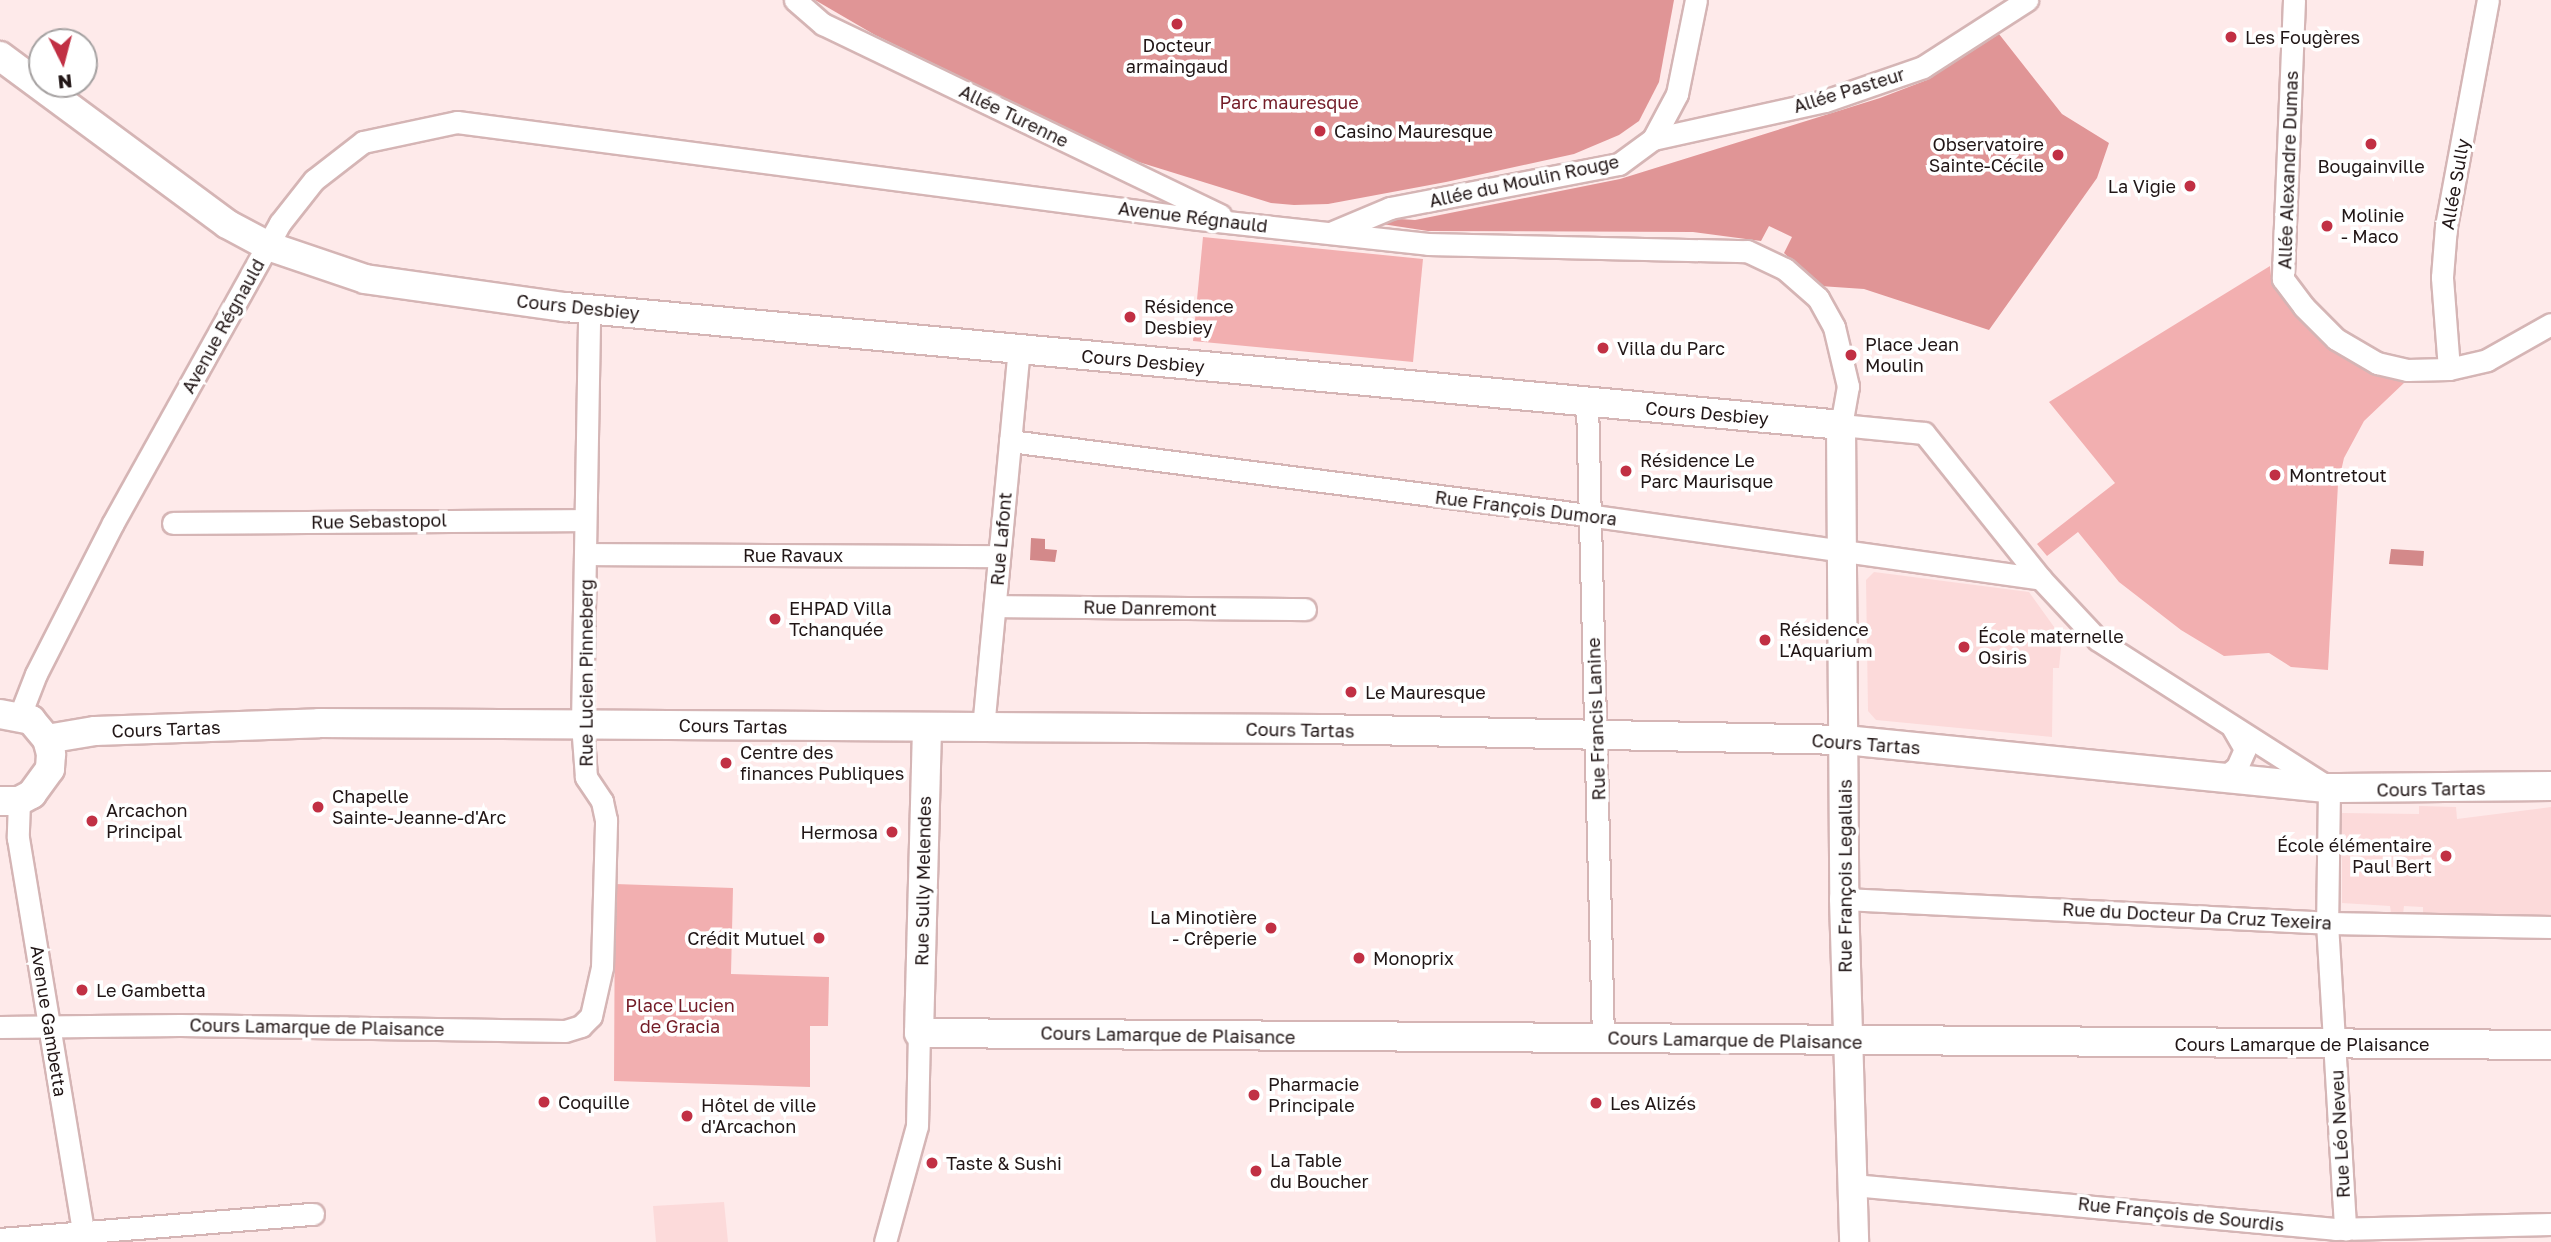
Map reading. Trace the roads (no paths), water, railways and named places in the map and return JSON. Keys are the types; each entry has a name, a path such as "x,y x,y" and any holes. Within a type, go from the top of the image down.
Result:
{"street":[{"name":"Allée Turenne","path":"794,0 823,24 1238,223"},
{"name":"Allée du Moulin Rouge","path":"1331,233 1390,208 1619,164 1653,139 1677,94 1696,0"},
{"name":"Allée Pasteur","path":"1653,139 1825,101 1923,67 2028,0"},
{"name":"Allée Alexandre Dumas","path":"2294,0 2283,279 2336,339 2377,363 2407,370 2449,369 2487,360 2551,324"},
{"name":"Allée Sully","path":"2449,369 2442,276 2446,226 2488,0"},
{"name":"Cours Desbiey","path":"0,56 177,191 268,246 365,279 458,295 589,308 1924,433 2042,579 2106,646 2329,788"},
{"name":"Avenue Régnauld","path":"6,711 280,223 314,180 363,142 457,122 613,140 1238,223 1429,244 1717,247 1747,251 1773,262 1818,298 1834,327 1848,386 1841,425"},
{"name":"Rue Lucien Pinneberg","path":"581,1026 591,1016 599,994 606,820 602,802 586,777 582,724 589,308"},
{"name":"Rue Lafont","path":"983,728 1020,349"},
{"name":"Rue Francis Lanine","path":"1587,402 1603,1037"},
{"name":"Rue François Legallais","path":"1841,425 1844,899 1854,1242"},
{"name":"Rue François Dumora","path":"1010,441 1588,515 1841,554 2042,579"},
{"name":"Rue Sebastopol","path":"173,523 585,520"},
{"name":"Rue Ravaux","path":"586,554 999,556"},
{"name":"Rue Danremont","path":"995,606 1305,610"},
{"path":"6,711 47,739 50,769 33,794 9,801"},
{"name":"Cours Tartas","path":"47,739 95,731 319,723 1320,729 1596,738 1845,740 2329,788 2551,786"},
{"path":"2223,778 2237,767 2245,749 2232,726"},
{"name":"Rue Sully Melendes","path":"919,1033 927,728"},
{"name":"Rue Léo Neveu","path":"2329,788 2327,923 2335,1045 2338,1234"},
{"name":"Avenue Gambetta","path":"9,801 53,1028 84,1236"},
{"name":"Rue du Docteur Da Cruz Texeira","path":"1844,899 2327,923 2551,927"},
{"name":"Cours Lamarque de Plaisance","path":"0,1027 180,1025 565,1031 581,1026"},
{"path":"885,1242 917,1126 919,1033"},
{"name":"Cours Lamarque de Plaisance","path":"919,1033 1603,1037 1848,1042 2551,1045"},
{"name":"Rue François de Sourdis","path":"1853,1185 2338,1234 2551,1224"},
{"path":"0,1239 84,1236 313,1214"}],"place":[{"name":"Docteur armaingaud","path":"1177,24"},
{"name":"Les Fougères","path":"2231,37"},
{"name":"Casino Mauresque","path":"1320,131"},
{"name":"Bougainville","path":"2371,144"},
{"name":"Observatoire Sainte-Cécile","path":"2058,155"},
{"name":"La Vigie","path":"2190,186"},
{"name":"Molinie - Maco","path":"2327,226"},
{"name":"Résidence Desbiey","path":"1130,317"},
{"name":"Villa du Parc","path":"1603,348"},
{"name":"Place Jean Moulin","path":"1851,355"},
{"name":"Résidence Le Parc Maurisque","path":"1626,471"},
{"name":"Montretout","path":"2275,475"},
{"name":"EHPAD Villa Tchanquée","path":"775,619"},
{"name":"Résidence L'Aquarium","path":"1765,640"},
{"name":"École maternelle Osiris","path":"1964,647"},
{"name":"Le Mauresque","path":"1351,692"},
{"name":"Centre des finances Publiques","path":"726,763"},
{"name":"Chapelle Sainte-Jeanne-d'Arc","path":"318,807"},
{"name":"Arcachon Principal","path":"92,821"},
{"name":"Hermosa","path":"892,832"},
{"name":"École élémentaire Paul Bert","path":"2446,856"},
{"name":"La Minotière - Crêperie","path":"1271,928"},
{"name":"Crédit Mutuel","path":"819,938"},
{"name":"Monoprix","path":"1359,958"},
{"name":"Le Gambetta","path":"82,990"},
{"name":"Pharmacie Principale","path":"1254,1095"},
{"name":"Coquille","path":"544,1102"},
{"name":"Les Alizés","path":"1596,1103"},
{"name":"Hôtel de ville d'Arcachon","path":"687,1116"},
{"name":"Taste & Sushi","path":"932,1163"},
{"name":"La Table du Boucher","path":"1256,1171"}],"park label":[{"name":"Parc mauresque","path":"1289,102"},
{"name":"Place Lucien de Gracia","path":"680,1016"}]}
